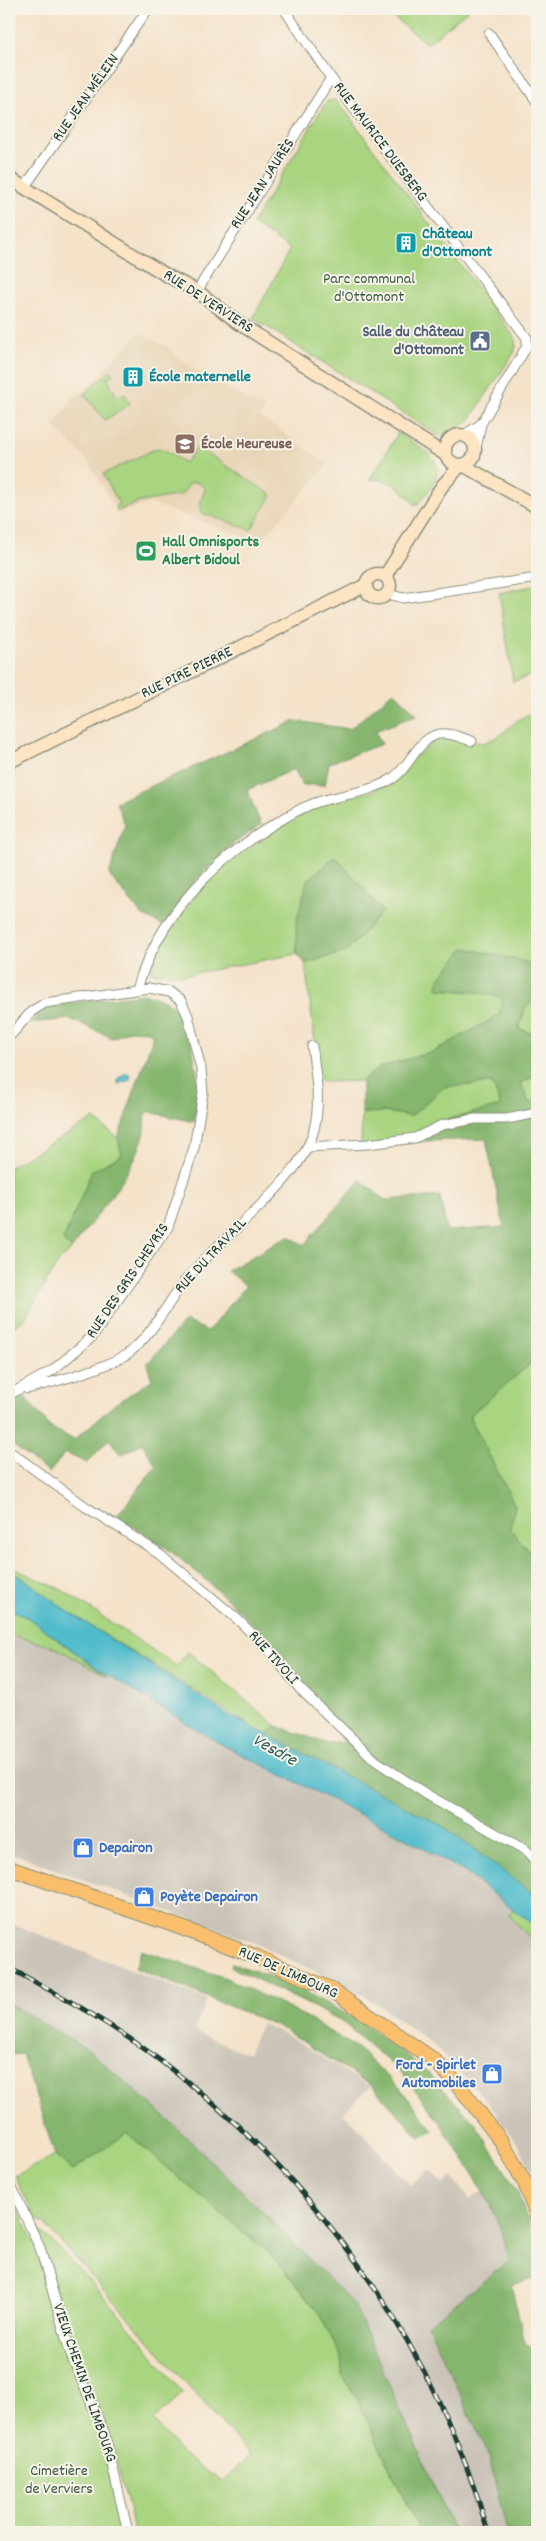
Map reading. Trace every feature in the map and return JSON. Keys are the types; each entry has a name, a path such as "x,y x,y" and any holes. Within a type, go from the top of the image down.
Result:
{"main road":[{"name":"RUE DE LIMBOURG","path":"9,1868 179,1927 330,1989 434,2060 481,2114 531,2184 537,2216"}],"street":[{"name":"RUE JEAN MÉLEIN","path":"24,188 148,9"},
{"name":"RUE MAURICE DUESBERG","path":"284,9 331,78 527,338 527,346"},
{"path":"490,33 537,102"},
{"name":"RUE JEAN JAURÈS","path":"197,291 331,78"},
{"name":"RUE DE VERVIERS","path":"9,178 166,275 197,291 240,324 446,455"},
{"path":"386,576 445,481 475,452 481,424 527,346 537,345"},
{"path":"445,481 445,449 450,439 464,435 481,424"},
{"name":"RUE DE VERVIERS","path":"406,428 440,440 450,439"},
{"path":"464,435 473,442 475,452 502,486"},
{"path":"446,455 454,464 462,465 502,486 537,508"},
{"path":"388,594 390,585 386,576 381,574 371,576 366,585 368,594 376,598 388,594 403,598 537,578"},
{"name":"RUE PIRE PIERRE","path":"9,762 366,585"},
{"path":"137,989 142,973 180,906 202,879 246,842 303,808 318,802 373,788 392,780 400,774 417,750 437,735 446,734 472,741"},
{"name":"RUE DES GRIS CHEVRIS","path":"9,1037 32,1011 45,1002 149,988 169,992 181,1001 188,1016 201,1069 203,1094 194,1148 168,1227 93,1336 53,1370 11,1393"},
{"name":"RUE DU TRAVAIL","path":"11,1393 48,1384 107,1364 128,1353 153,1326 187,1278 279,1185 307,1147 316,1119 319,1097 312,1046"},
{"path":"307,1147 368,1144 415,1138 442,1125 475,1119 506,1120 537,1113"},
{"name":"RUE TIVOLI","path":"9,1451 86,1507 158,1553 268,1648 300,1689 376,1761 426,1794 527,1851 537,1863"},
{"name":"VIEUX CHEMIN DE LIMBOURG","path":"9,2180 40,2248 71,2355 105,2435 128,2532"}],"shaded area":[{"name":"École Heureuse","path":"139,333 171,349 192,368 265,409 260,417 328,464 260,542 150,503 118,514 89,462 53,426 75,396 81,393"},
{"path":"9,1608 217,1742 397,1833 466,1873 537,1927 537,2181 517,2143 486,2099 431,2043 376,2003 353,1989 253,1942 9,1852"},
{"path":"12,1924 207,2000 194,2031 248,2054 262,2023 292,2038 370,2087 343,2112 411,2186 429,2169 444,2185 452,2177 470,2200 483,2191 503,2234 509,2261 428,2325 489,2457 507,2532 454,2532 354,2305 174,2125 91,2053 9,2003 9,1931"},
{"path":"534,2424 537,2425 537,2532 531,2532"}],"green space":[{"path":"383,9 469,9 427,44"},
{"name":"Parc communal d'Ottomont","path":"335,100 340,104 515,338 516,346 514,353 468,422 439,436 253,318 290,249 252,224 324,105 328,101"},
{"path":"111,370 113,375 107,378 117,397 125,393 130,404 105,420 84,394"},
{"path":"398,433 431,456 436,463 435,481 416,506 406,494 391,483 370,479"},
{"path":"197,447 272,495 251,530 202,513 200,504 205,489 199,483 191,482 181,495 140,502 117,511 115,506 119,504 103,474 157,448 165,450 185,463"},
{"path":"537,585 537,673 513,682 499,593"},
{"path":"394,691 417,715 375,731 382,744 329,763 325,785 302,785 294,769 247,790 261,825 233,844 194,882 164,926 142,915 109,875 125,825 116,802 295,721 350,729"},
{"path":"535,712 537,713 537,978 527,962 438,989 477,992 504,998 499,1015 433,1052 380,1067 362,1081 320,1082 305,963 346,952 296,924 297,954 184,975 150,972 162,944 194,897 233,854 296,813 325,802 374,791 436,740 455,739 483,743 498,737 519,719"},
{"path":"335,856 383,911 346,952 305,963 297,954 296,924 307,881"},
{"path":"465,948 527,962 537,978 537,998 525,1008 519,1029 531,1033 537,1027 537,1075 520,1083 529,1102 537,1102 537,1358 469,1416 515,1506 510,1529 537,1561 537,1897 444,1827 265,1735 277,1726 328,1744 344,1742 328,1715 290,1664 246,1617 174,1554 117,1516 156,1466 142,1443 121,1455 109,1439 87,1463 65,1453 49,1473 9,1442 9,1436 16,1423 9,1416 9,1402 24,1396 50,1427 74,1440 115,1404 152,1380 147,1364 185,1321 208,1331 246,1286 227,1271 288,1236 304,1245 360,1180 385,1200 440,1196 447,1231 504,1227 486,1139 427,1141 430,1124 501,1106 492,1083 444,1087 411,1116 385,1112 362,1113 362,1081 380,1067 433,1052 499,1015 503,998 477,992 438,989 439,978"},
{"path":"143,994 165,1000 182,1015 192,1043 199,1089 194,1122 146,1111 144,1135 130,1168 112,1196 72,1249 63,1241 92,1171 122,1155 118,1138 153,1037 149,1031 129,1030 113,1038 70,1019 29,1023 49,1006"},
{"path":"537,998 537,1027 531,1033 519,1029 525,1008"},
{"path":"537,1075 537,1102 529,1102 520,1083"},
{"path":"492,1083 501,1106 430,1124 427,1141 361,1146 362,1113 385,1112 411,1116 444,1087"},
{"path":"94,1119 118,1138 122,1155 92,1171 63,1241 72,1249 59,1261 25,1319 9,1329 9,1167"},
{"path":"537,1358 537,1561 510,1529 515,1506 469,1415"},
{"path":"9,1566 62,1590 177,1666 188,1652 277,1726 265,1735 67,1611 23,1578 9,1572"},
{"path":"9,1608 30,1619 108,1677 56,1648 9,1634"},
{"path":"513,1908 537,1927 537,1944 509,1916"},
{"path":"141,1950 226,1978 302,2015 357,2048 399,2087 433,2130 420,2138 372,2086 278,2026 135,1968"},
{"path":"232,1963 291,1984 361,2022 403,2052 430,2075 475,2123 517,2190 537,2248 537,2278 511,2285 525,2343 535,2348 531,2532 507,2532 489,2457 428,2325 509,2261 503,2234 483,2190 439,2121 404,2075 340,2020 231,1967"},
{"path":"9,2003 91,2052 174,2125 354,2305 454,2532 420,2532 358,2401 342,2374 341,2356 319,2313 276,2260 127,2133 73,2170 55,2155 22,2054 9,2055"},
{"path":"127,2133 276,2260 319,2313 341,2356 342,2374 358,2401 420,2532 134,2532 128,2503 104,2422 76,2356 37,2227 57,2246 131,2328 183,2393 153,2420 183,2455 223,2482 250,2455 45,2224 35,2218 15,2176 55,2155 73,2170"},
{"name":"Cimetière de Verviers","path":"9,2190 36,2247 65,2350 101,2438 123,2532 9,2532"}],"water":[{"path":"126,1073 130,1074 130,1080 118,1084 118,1078"},
{"name":"Vesdre","path":"9,1572 23,1578 67,1611 229,1715 444,1827 537,1897 537,1927 466,1873 397,1833 217,1742 100,1670 30,1619 9,1608"}],"railway":[{"path":"9,1968 87,2012 162,2062 218,2108 270,2158 319,2213 363,2271 402,2332 436,2396 465,2463 488,2532"}],"place":[{"name":"Château d'Ottomont","path":"406,243"},
{"name":"Salle du Château d'Ottomont","path":"480,341"},
{"name":"École maternelle","path":"133,377"},
{"name":"École Heureuse","path":"185,444"},
{"name":"Hall Omnisports Albert Bidoul","path":"146,551"},
{"name":"Depairon","path":"83,1848"},
{"name":"Poyète Depairon","path":"144,1897"},
{"name":"Ford - Spirlet Automobiles","path":"492,2074"}]}
